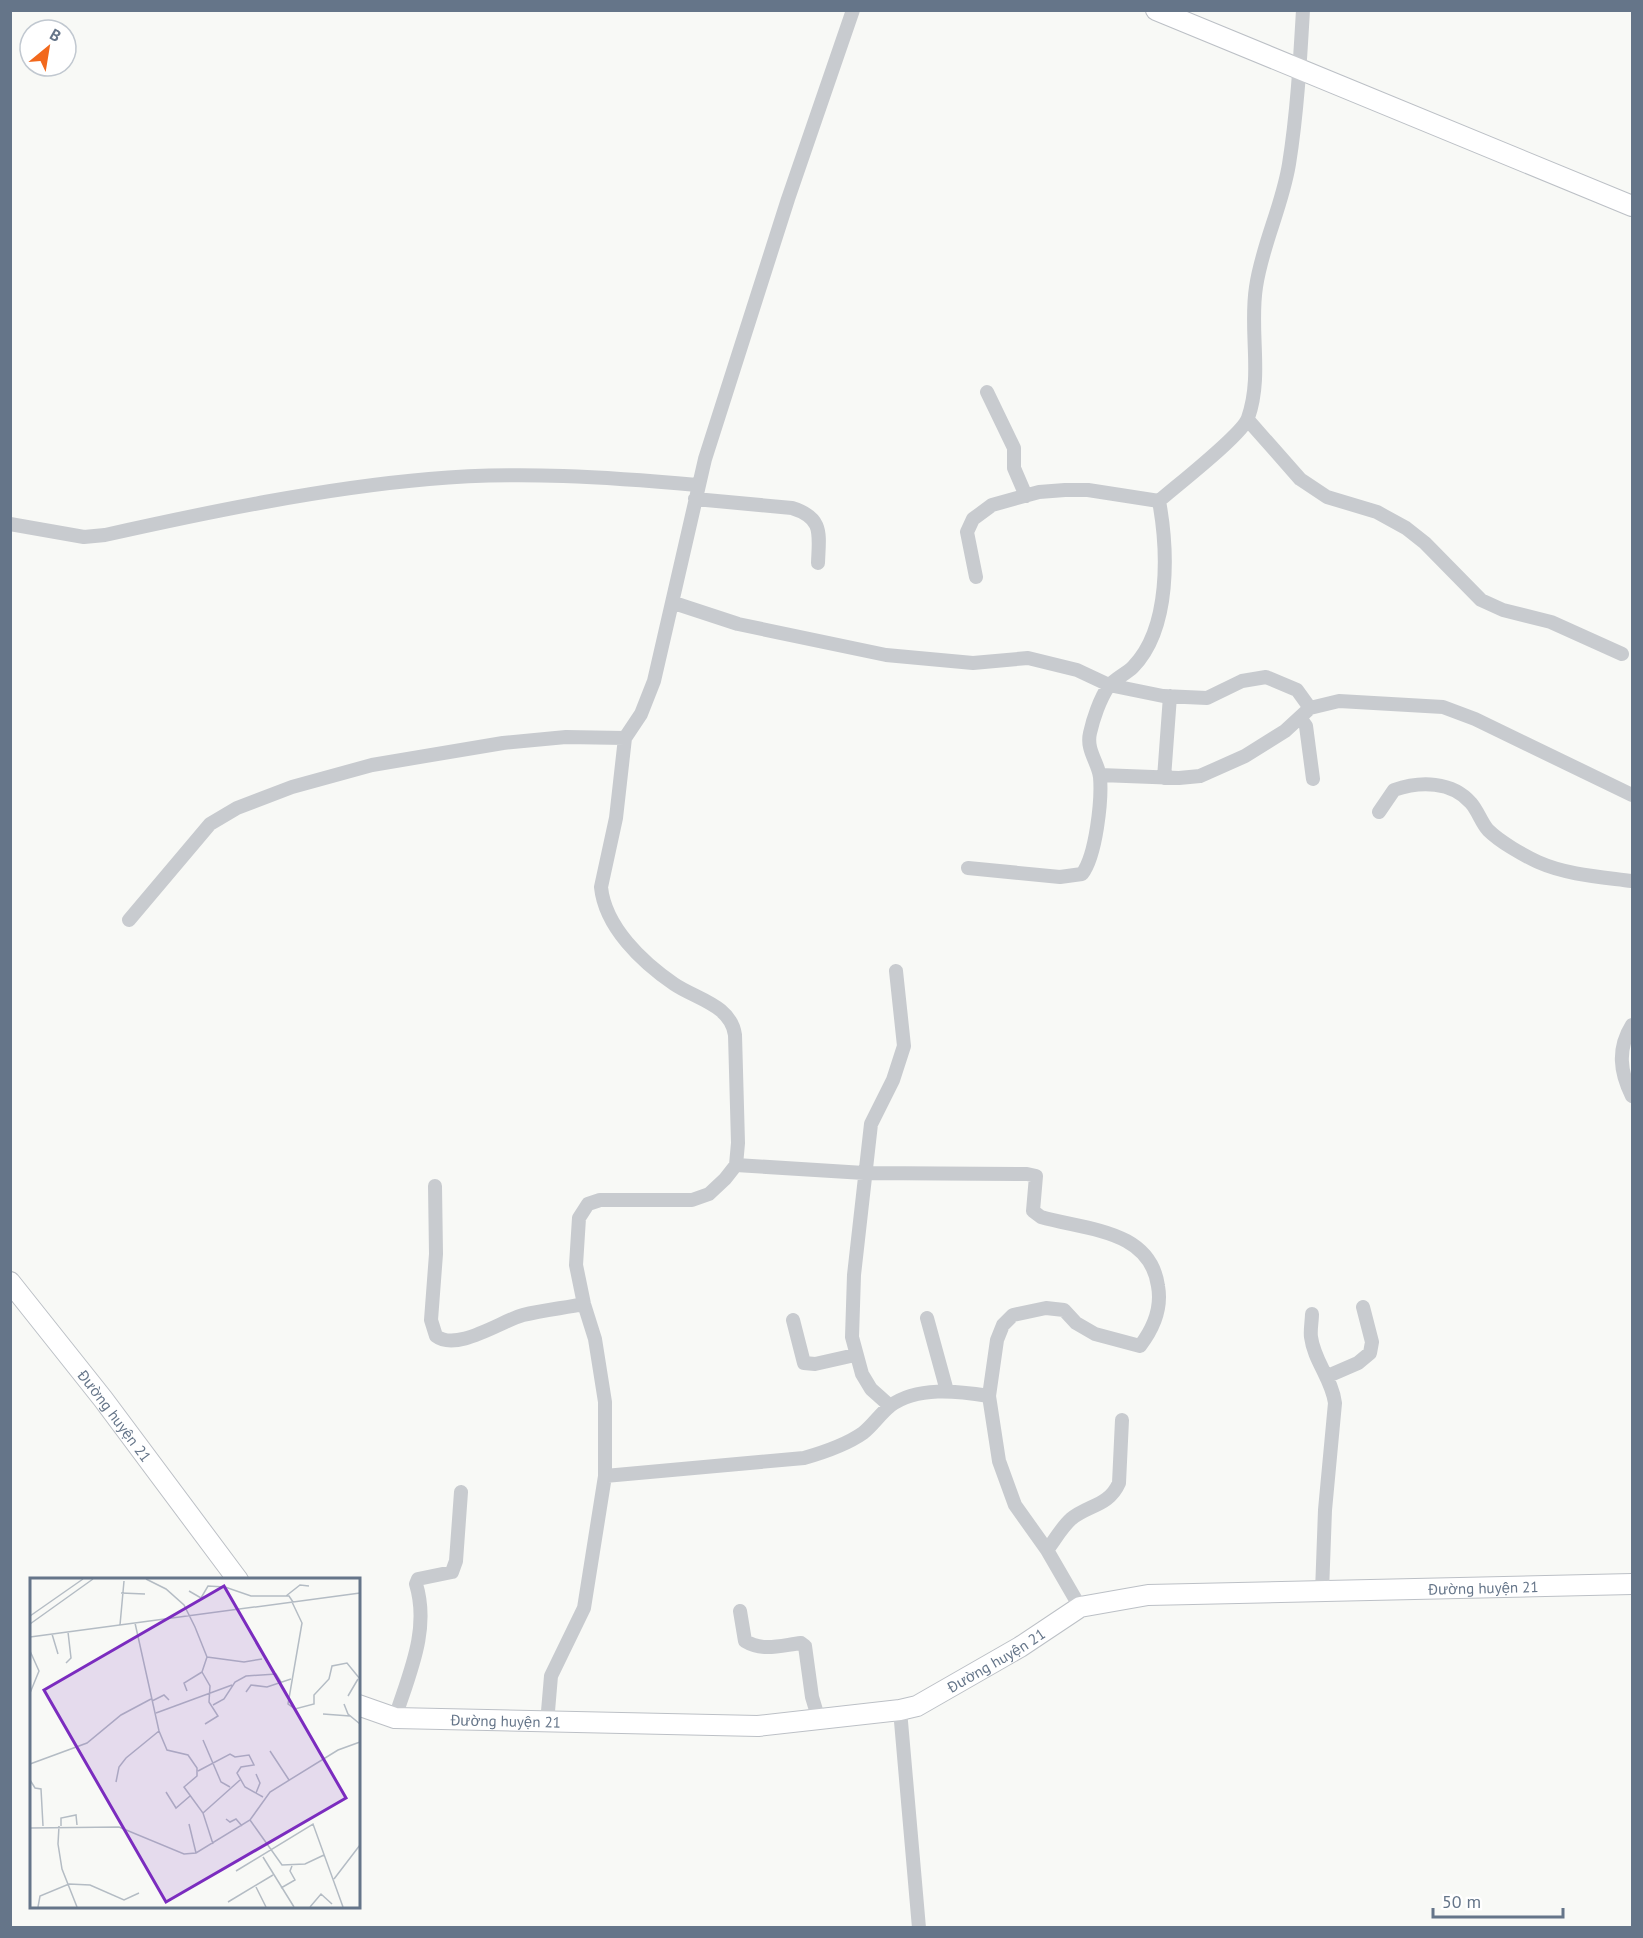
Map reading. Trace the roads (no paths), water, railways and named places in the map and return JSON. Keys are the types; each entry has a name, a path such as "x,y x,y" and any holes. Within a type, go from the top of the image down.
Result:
{"street":[{"path":"548,1723 551,1676 584,1608 605,1476 605,1402 595,1339 584,1304 576,1265 577,1231 582,1209 600,1200 679,1202 702,1197 715,1190 736,1165 738,1101 734,1025 723,1011 676,986 649,964 612,921 602,898 601,887 616,818 625,738 648,699 674,603 697,485 788,199 853,10"},
{"path":"1156,10 1632,206"},
{"path":"976,577 967,532 973,519 992,505 1039,492 1088,490 1159,501 1201,466 1248,420 1257,365 1252,318 1256,288 1262,250 1278,208 1288,166 1300,68 1303,10"},
{"path":"987,392 1014,448 1014,468 1026,496"},
{"path":"1248,420 1300,479 1327,497 1377,512 1406,528 1425,543 1481,600 1503,610 1551,622 1622,654"},
{"path":"10,524 84,537 105,535 250,506 428,479 561,474 697,485"},
{"path":"695,499 792,508 806,512 819,529 818,563"},
{"path":"968,868 1060,877 1082,874 1089,866 1100,775 1090,746 1089,735 1109,685 1134,666 1155,630 1164,591 1165,551 1159,501"},
{"path":"674,603 738,624 885,655 973,663 1028,658 1077,670 1109,685 1170,696 1207,698 1242,681 1266,677 1298,690 1306,714 1313,779"},
{"path":"1164,778 1170,696"},
{"path":"1100,775 1164,778 1200,776 1245,756 1306,714 1339,701 1443,707 1475,719 1632,795"},
{"path":"129,920 210,824 237,808 292,788 372,765 503,743 566,737 625,738"},
{"path":"1379,812 1394,790 1442,785 1473,804 1489,830 1539,862 1576,873 1632,881"},
{"path":"890,1406 872,1389 855,1355 852,1337 854,1275 871,1124 893,1080 904,1046 897,971"},
{"path":"1632,1025 1622,1044 1621,1058 1632,1096"},
{"path":"736,1165 864,1173 1036,1176 1033,1211 1041,1217 1113,1234 1133,1242 1148,1257 1156,1273 1159,1309 1148,1336 1140,1346 1095,1334 1076,1323 1064,1310 1046,1308 1013,1315 1003,1326 997,1340 988,1396 999,1461 1007,1486 1030,1528 1047,1550 1080,1607"},
{"path":"435,1186 436,1254 431,1320 436,1336 449,1342 494,1328 522,1315 584,1304"},
{"name":"Đường huyện 21","path":"10,1282 96,1389 237,1578"},
{"path":"1328,1376 1358,1363 1370,1353 1372,1342 1363,1307"},
{"path":"1312,1314 1311,1337 1318,1359 1328,1376 1335,1403 1325,1510 1322,1592"},
{"path":"927,1318 947,1391"},
{"path":"793,1320 804,1362 815,1364 855,1355"},
{"path":"605,1476 804,1458 826,1452 864,1432 890,1406 922,1394 947,1391 988,1396"},
{"path":"1047,1550 1071,1519 1104,1503 1115,1491 1119,1483 1122,1420"},
{"path":"396,1718 421,1634 422,1616 416,1584 418,1579 452,1572 456,1561 461,1492"},
{"name":"Đường huyện 21","path":"360,1706 396,1718 758,1726 917,1707 1020,1647 1080,1607 1148,1595 1632,1584"},
{"path":"740,1611 745,1641 753,1646 778,1647 801,1642 805,1646 812,1697 819,1720"},
{"path":"900,1710 919,1928"}]}
